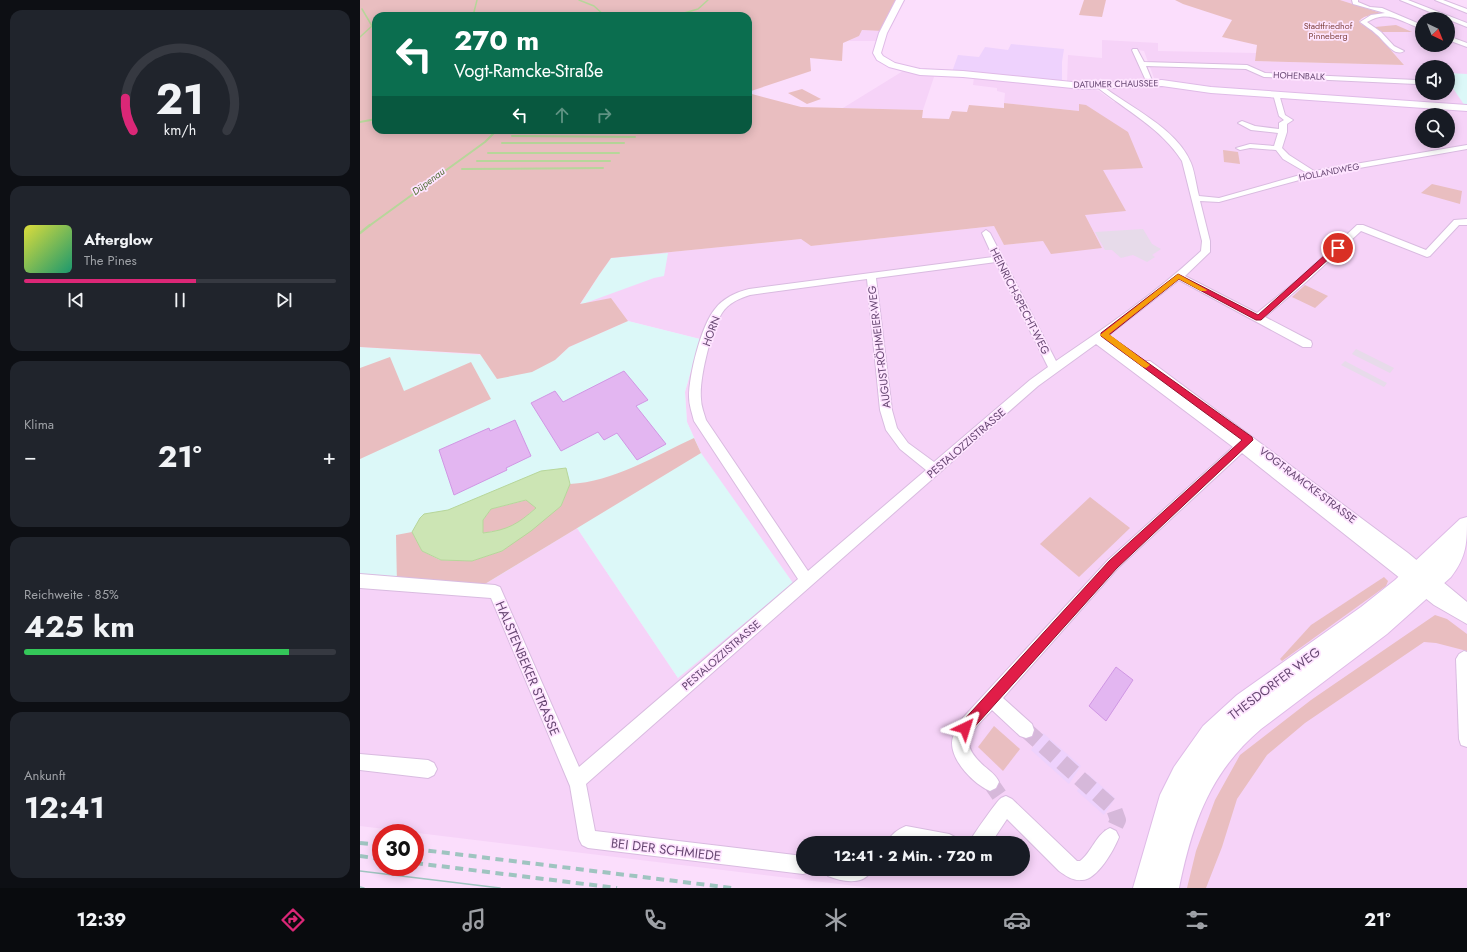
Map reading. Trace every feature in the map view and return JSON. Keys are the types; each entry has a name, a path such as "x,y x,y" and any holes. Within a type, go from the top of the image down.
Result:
{"street":[{"name":"DATUMER CHAUSSEE","path":"900,0 877,53 880,58 892,65 920,72 963,74 1082,86 1150,83 1211,90 1467,108"},
{"path":"1355,0 1355,3 1369,8 1380,9 1415,24"},
{"path":"1403,0 1466,27"},
{"path":"1438,0 1467,10"},
{"path":"1392,14 1373,16 1363,22 1379,33 1392,48 1400,51"},
{"path":"1455,41 1467,45"},
{"path":"1135,50 1150,83"},
{"name":"HOHENBALK","path":"1142,64 1247,67 1264,75 1330,76 1416,82 1410,79 1407,75"},
{"name":"PESTALOZZISTRASSE","path":"576,781 1054,368 1100,337 1178,276 1205,252 1206,241 1187,163 1173,143 1152,123 1122,104 1099,86"},
{"path":"1276,94 1282,116 1290,120 1283,123 1283,132 1278,140 1278,148 1286,157 1313,174"},
{"path":"1242,123 1254,128 1283,132"},
{"path":"1240,148 1258,146 1278,148"},
{"name":"HOLLANDWEG","path":"1196,198 1219,200 1313,174 1466,148"},
{"path":"1258,318 1304,280 1360,227 1427,254 1457,222 1467,222"},
{"name":"HEINRICH-SPECHT-WEG","path":"986,233 1054,368"},
{"name":"HORN","path":"807,581 700,421 695,398 695,385 705,345 718,311 737,296 749,292 998,259"},
{"name":"AUGUST-RÖHMEIER-WEG","path":"871,276 886,410 892,430 904,446 935,470"},
{"path":"1178,276 1307,344"},
{"name":"VOGT-RAMCKE-STRASSE","path":"1100,337 1245,443 1422,580"},
{"path":"990,782 965,758 960,741 965,728 1113,564 1245,443"},
{"name":"THESDORFER WEG","path":"1166,888 1178,836 1186,812 1198,787 1224,749 1258,716 1371,634 1422,580 1467,525"},
{"name":"THESDORFER WEG","path":"1146,888 1169,804 1186,770 1212,734 1245,703 1368,614 1422,580 1456,556 1467,529"},
{"path":"1422,580 1467,612"},
{"path":"1422,580 1467,617"},
{"name":"HALSTENBEKER STRASSE","path":"360,581 495,592 576,781"},
{"path":"1467,660 1464,659 1467,739"},
{"path":"991,698 1026,730"},
{"path":"360,762 428,769"},
{"name":"BEI DER SCHMIEDE","path":"576,781 588,839 796,864"},
{"path":"985,836 1006,805 1066,864 1074,870 1083,871 1088,868 1110,837"}],"shaded area":[{"path":"1340,0 1445,0 1467,8 1467,107 1202,87 1155,81 1144,51 1131,49 1145,81 1084,85 1067,83 1068,55 1102,58 1102,40 1158,43 1158,51 1256,53 1255,61 1404,65 1374,30 1362,24 1360,21 1370,16 1384,14"},
{"path":"862,30 882,31 878,41 848,41 859,36"},
{"path":"1011,44 1064,49 1062,62 1062,82 952,72 958,55 979,57 985,47 1008,50"},
{"path":"903,71 935,74 923,110 843,108"},
{"path":"1455,73 1467,74 1467,106 1465,106 1455,91"},
{"path":"974,77 1092,89 1099,91 1114,102 1119,98 1107,89 1111,86 1157,84 1433,108 1415,108 1415,148 1455,148 1455,110 1467,111 1467,888 872,888 424,834 424,824 372,824 372,827 360,826 360,589 475,590 577,528 678,678 701,453 687,422 685,392 700,339 628,321 611,298 580,305 611,258 801,239 811,246 994,226 1004,245 1043,241 1102,248 1085,215 1103,170 1079,111 1004,103 1005,93 997,91 997,88 973,85"},
{"path":"1143,229 1152,244 1161,249 1152,255 1155,257 1147,262 1133,255 1121,258 1112,250 1105,250 1095,232"},
{"path":"668,253 664,276 654,278 580,305 611,258"},
{"path":"628,321 700,339 685,392 687,422 701,453 793,583 678,678 577,528 475,590 360,577 360,347 555,360 569,347"},
{"path":"1356,349 1394,368 1390,373 1352,354"},
{"path":"1345,361 1387,383 1384,387 1341,365"},
{"path":"566,468 570,484 561,506 531,531 502,551 472,561 441,560 422,551 412,532 424,514 448,510 541,471","holes":["526,500 536,508 524,518 506,528 483,533 483,520 491,509"]},
{"path":"1043,733 1081,766 1069,784 1031,750"},
{"path":"1088,774 1115,798 1104,815 1077,791"}],"green space":[{"path":"360,0 897,0 882,31 862,30 859,36 843,43 842,61 810,58 811,71 752,91 752,12 372,12 372,134 752,134 752,94 801,107 923,110 922,118 949,119 952,111 967,112 969,105 1004,108 1004,103 1079,111 1079,104 1086,105 1128,132 1143,168 1103,170 1126,211 1085,215 1102,248 1051,254 1043,241 1004,245 994,226 811,246 801,239 611,258 580,304 611,298 628,321 569,347 555,360 532,372 497,379 480,354 360,347"},
{"path":"1084,0 1106,0 1102,17 1079,15"},
{"name":"Stadtfriedhof Pinneberg","path":"1175,0 1340,0 1384,14 1367,16 1359,21 1361,24 1373,30 1404,65 1255,61 1257,45 1222,37 1232,20"},
{"path":"1396,25 1412,32 1382,32 1375,27"},
{"path":"802,89 821,99 807,104 788,93"},
{"path":"1223,150 1238,152 1240,164 1224,162"},
{"path":"1432,184 1462,191 1460,204 1421,193"},
{"path":"1305,285 1328,296 1315,308 1292,297"},
{"path":"390,357 404,391 471,362 491,399 360,459 360,368"},
{"path":"694,438 701,453 475,590 397,585 396,535 412,532 422,551 440,560 472,561 502,551 561,506 570,484 586,482 618,473 634,467"},
{"path":"1090,497 1130,528 1079,577 1040,544"},
{"path":"527,500 536,508 522,520 506,529 483,533 483,520 491,509"},
{"path":"1384,577 1388,581 1386,586 1282,661 1280,659 1311,625"},
{"path":"1435,615 1447,619 1467,634 1467,651 1436,643 1424,642 1305,723 1267,755 1237,799 1222,847 1206,888 1187,888 1196,851 1215,800 1240,755 1311,700"},
{"path":"994,726 1020,749 1003,771 978,747"}],"building":[{"path":"624,371 648,400 636,406 666,444 637,460 617,433 604,440 598,432 561,451 531,403 555,391 563,402"},
{"path":"515,420 531,456 506,468 507,470 454,495 439,450 489,428 490,431"},
{"path":"1116,667 1133,680 1106,721 1089,706"}],"waterway":[{"name":"Düpenau","path":"474,12 477,0"},
{"path":"579,0 594,6 601,12"},
{"path":"688,12 698,9 708,0"},
{"path":"360,37 372,26 362,9"},
{"path":"360,122 372,120"},
{"name":"Düpenau","path":"369,226 485,142 493,134"},
{"path":"512,136 635,137"},
{"path":"502,143 624,143"},
{"path":"488,153 619,153"},
{"path":"477,161 610,161"},
{"path":"462,169 603,168"},
{"name":"Düpenau","path":"360,233 370,225"}],"tunnel":[{"path":"1026,730 1114,809 1118,820 1110,837"},
{"path":"990,782 1006,805"}],"tram line":[{"path":"360,871 500,888"},
{"path":"360,887 364,888"}],"railway":[{"path":"360,843 372,844"},
{"path":"424,850 732,888"},
{"path":"360,856 372,858"},
{"path":"424,864 617,888"}],"slow traffic":[{"path":"1146,365 1104,335 1178,276 1204,290"}],"route":[{"path":"965,728 1113,564 1248,440 1104,335 1178,276 1258,318 1304,280 1338,248"}]}
